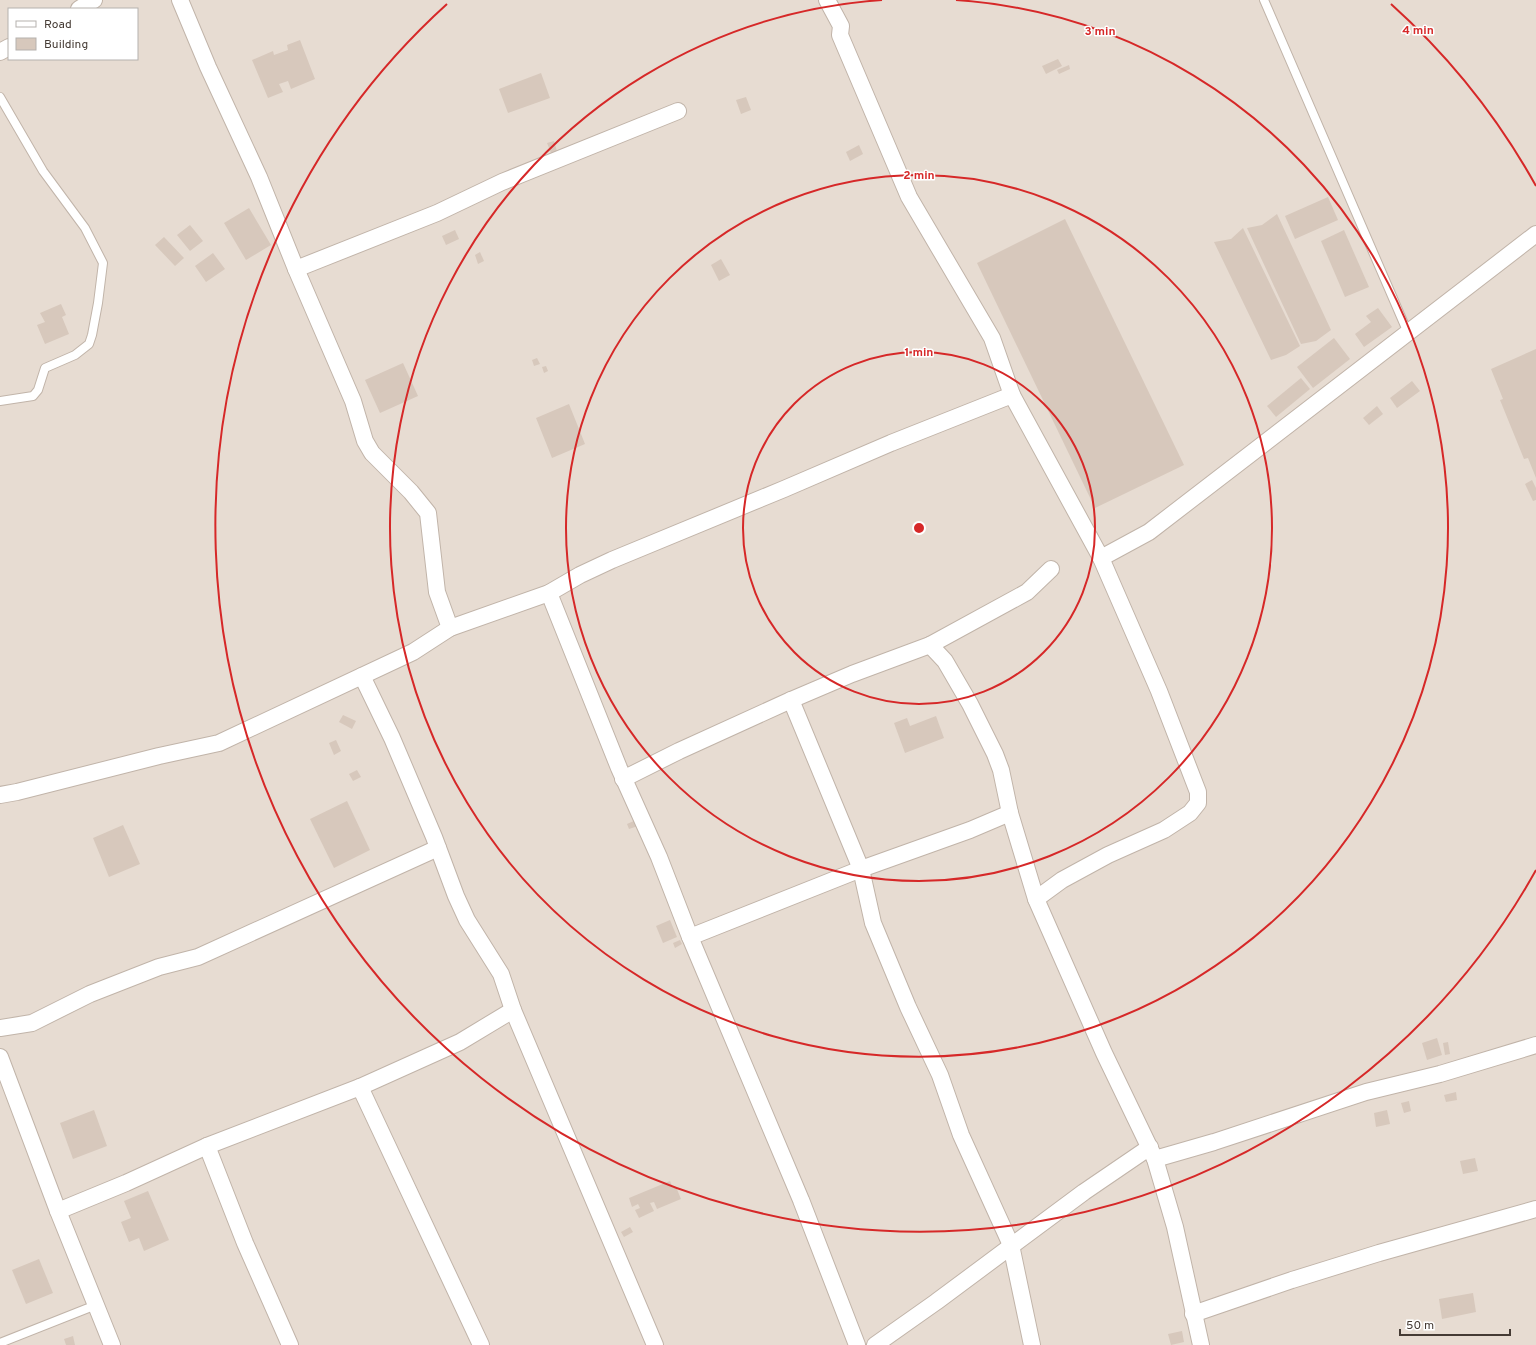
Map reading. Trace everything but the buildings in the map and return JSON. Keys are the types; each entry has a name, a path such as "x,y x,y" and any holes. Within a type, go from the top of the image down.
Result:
{"street":[{"path":"80,8 94,0"},
{"path":"180,0 208,67 260,177 296,269 353,401 365,441 372,452 411,492 428,513 437,592 450,628"},
{"path":"827,0 841,26 840,35 909,197 992,338 1012,395 1101,558 1159,691 1198,792 1198,803 1190,813 1164,830 1108,855 1062,880 1036,899"},
{"path":"296,269 437,213 502,182 678,111"},
{"path":"1101,558 1149,532 1536,234"},
{"path":"0,795 159,756 219,744 413,652 450,628 549,593 580,575 612,560 891,443 1012,395"},
{"path":"623,779 686,748 791,700 852,674 930,645 1028,592 1051,569"},
{"path":"549,593 580,675 623,779 659,857 690,937 801,1200 857,1345"},
{"path":"930,645 945,661 970,704 995,754 1001,770 1010,814 1036,899 1104,1053 1153,1153 1175,1227 1201,1345"},
{"path":"362,676 392,738 467,920 501,974 512,1010 655,1345"},
{"path":"791,700 861,869 873,923 908,1007 940,1075 961,1136 1011,1246 1032,1345"},
{"path":"690,937 861,869 1010,814"},
{"path":"0,1028 32,1023 90,994 159,967 198,957 438,848"},
{"path":"58,1211 126,1183 207,1146 360,1087 460,1042 512,1010"},
{"path":"876,1345 1084,1192 1153,1153 1214,1142 1366,1092 1440,1074 1536,1045"},
{"path":"0,1057 58,1211 112,1345"},
{"path":"360,1087 481,1345"},
{"path":"207,1146 245,1243 290,1345"},
{"path":"1193,1314 1292,1280 1379,1253 1536,1209"}],"lane":[{"path":"1264,0 1408,333"},
{"path":"0,97 43,171 85,228 103,263 98,303 89,344 75,355 45,368 38,390 33,396 0,401"},
{"path":"0,1343 96,1305"}],"shaded area":[{"path":"0,0 1536,0 1536,1345 0,1345"}]}
